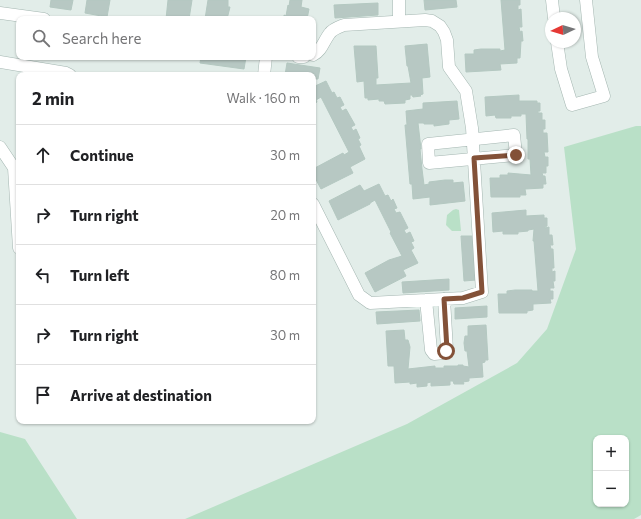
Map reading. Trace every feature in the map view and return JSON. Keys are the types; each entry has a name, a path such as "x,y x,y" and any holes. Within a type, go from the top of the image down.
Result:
{"lane":[{"path":"399,0 399,21"},
{"path":"552,0 553,12"},
{"path":"558,48 561,69 572,105 604,96 592,57 586,0"},
{"path":"0,13 22,16"},
{"path":"316,53 330,33 344,25 425,20 432,21 440,26 447,40 449,67 466,91 473,140 482,292 463,298 370,303 359,295 316,210"},
{"path":"264,72 266,60"},
{"path":"0,62 60,72"},
{"path":"514,135 516,155 429,163 428,144 473,140 514,135"},
{"path":"0,147 14,168 16,200"},
{"path":"426,300 431,350 434,354 445,353 447,350 444,299"}],"green space":[{"path":"636,126 641,126 641,515 634,519 185,519 407,424 517,363 547,329 576,249 564,147"},
{"path":"456,209 459,210 461,231 452,231 446,225 447,215"},
{"path":"0,432 25,439 77,519 0,519"}],"building":[{"path":"51,0 73,0 71,10 50,7"},
{"path":"87,0 110,0 107,16 85,13"},
{"path":"168,0 192,0 189,16 166,16"},
{"path":"208,0 228,0 228,7 230,7 228,16 205,16"},
{"path":"290,0 302,0 301,7 309,9 308,16 286,16 288,5 289,6"},
{"path":"424,0 456,0 457,7 425,10"},
{"path":"501,0 520,0 518,10 521,9 522,27 519,27 520,32 522,31 523,41 521,41 520,58 517,58 517,63 500,64 501,70 466,72 465,54 474,54 474,50 481,49 500,49 500,51 505,50"},
{"path":"378,3 378,15 335,18 334,5"},
{"path":"427,44 430,77 422,78 423,94 420,95 421,96 413,97 410,95 410,99 405,100 405,103 385,104 384,101 379,101 379,99 368,100 368,98 365,98 364,81 357,82 354,46 376,46 378,78 376,78 376,85 411,83 407,66 405,46"},
{"path":"200,60 246,60 244,69 200,63"},
{"path":"287,63 320,68 318,79 316,79 316,72 286,72"},
{"path":"326,81 332,93 334,92 337,98 340,97 344,105 340,107 342,111 346,109 355,125 351,127 353,131 356,129 360,138 358,139 361,145 359,146 365,159 350,167 353,173 321,189 316,180 316,167 343,153 344,155 349,152 321,97 316,100 316,86"},
{"path":"519,95 519,101 537,101 537,103 540,103 540,111 538,111 538,113 542,113 542,120 545,120 545,129 543,129 543,133 547,133 548,152 544,152 545,157 548,157 548,166 546,166 546,173 542,173 543,176 545,176 546,184 543,184 543,188 525,189 526,195 520,195 520,197 491,197 490,178 500,178 500,175 508,175 508,173 531,175 530,159 528,159 526,114 521,114 521,116 511,116 511,118 496,118 495,115 486,116 485,97"},
{"path":"457,101 459,119 449,120 449,124 434,126 434,124 418,123 420,149 424,185 429,184 429,182 445,180 453,180 453,183 463,182 465,201 430,205 430,197 413,199 412,184 410,184 405,125 407,125 406,111 423,109 423,103"},
{"path":"379,184 385,196 388,195 391,201 393,199 397,208 394,209 396,213 400,212 408,228 404,230 406,234 410,232 414,241 411,242 414,248 411,250 418,263 403,270 406,276 375,292 365,273 389,260 402,256 375,200 338,220 329,201 360,185 364,191"},
{"path":"526,210 526,216 544,215 544,218 547,218 547,226 545,228 549,227 549,235 552,235 553,245 550,245 551,249 553,249 554,268 552,268 552,272 555,271 555,281 553,281 554,288 550,288 550,291 553,291 553,299 550,299 551,303 533,304 533,310 527,311 527,313 499,313 498,294 507,294 507,291 515,290 538,291 533,241 534,229 518,232 518,234 503,234 503,231 493,232 492,213"},
{"path":"461,236 473,236 476,280 464,281"},
{"path":"449,279 449,290 403,293 402,282"},
{"path":"487,306 487,317 455,319 455,308"},
{"path":"419,310 420,321 377,324 376,312"},
{"path":"486,325 488,360 485,360 485,362 482,363 483,377 469,378 469,381 463,382 464,384 454,384 453,381 450,381 450,385 431,386 431,382 427,383 427,386 417,387 417,383 395,383 394,366 388,366 386,331 404,330 405,340 408,340 410,347 408,369 435,366 435,368 444,368 444,366 458,365 469,367 467,351 465,351 464,343 465,336 468,336 468,326"}],"route":[{"path":"446,351 444,299 463,298 482,292 474,158 516,155"}]}
